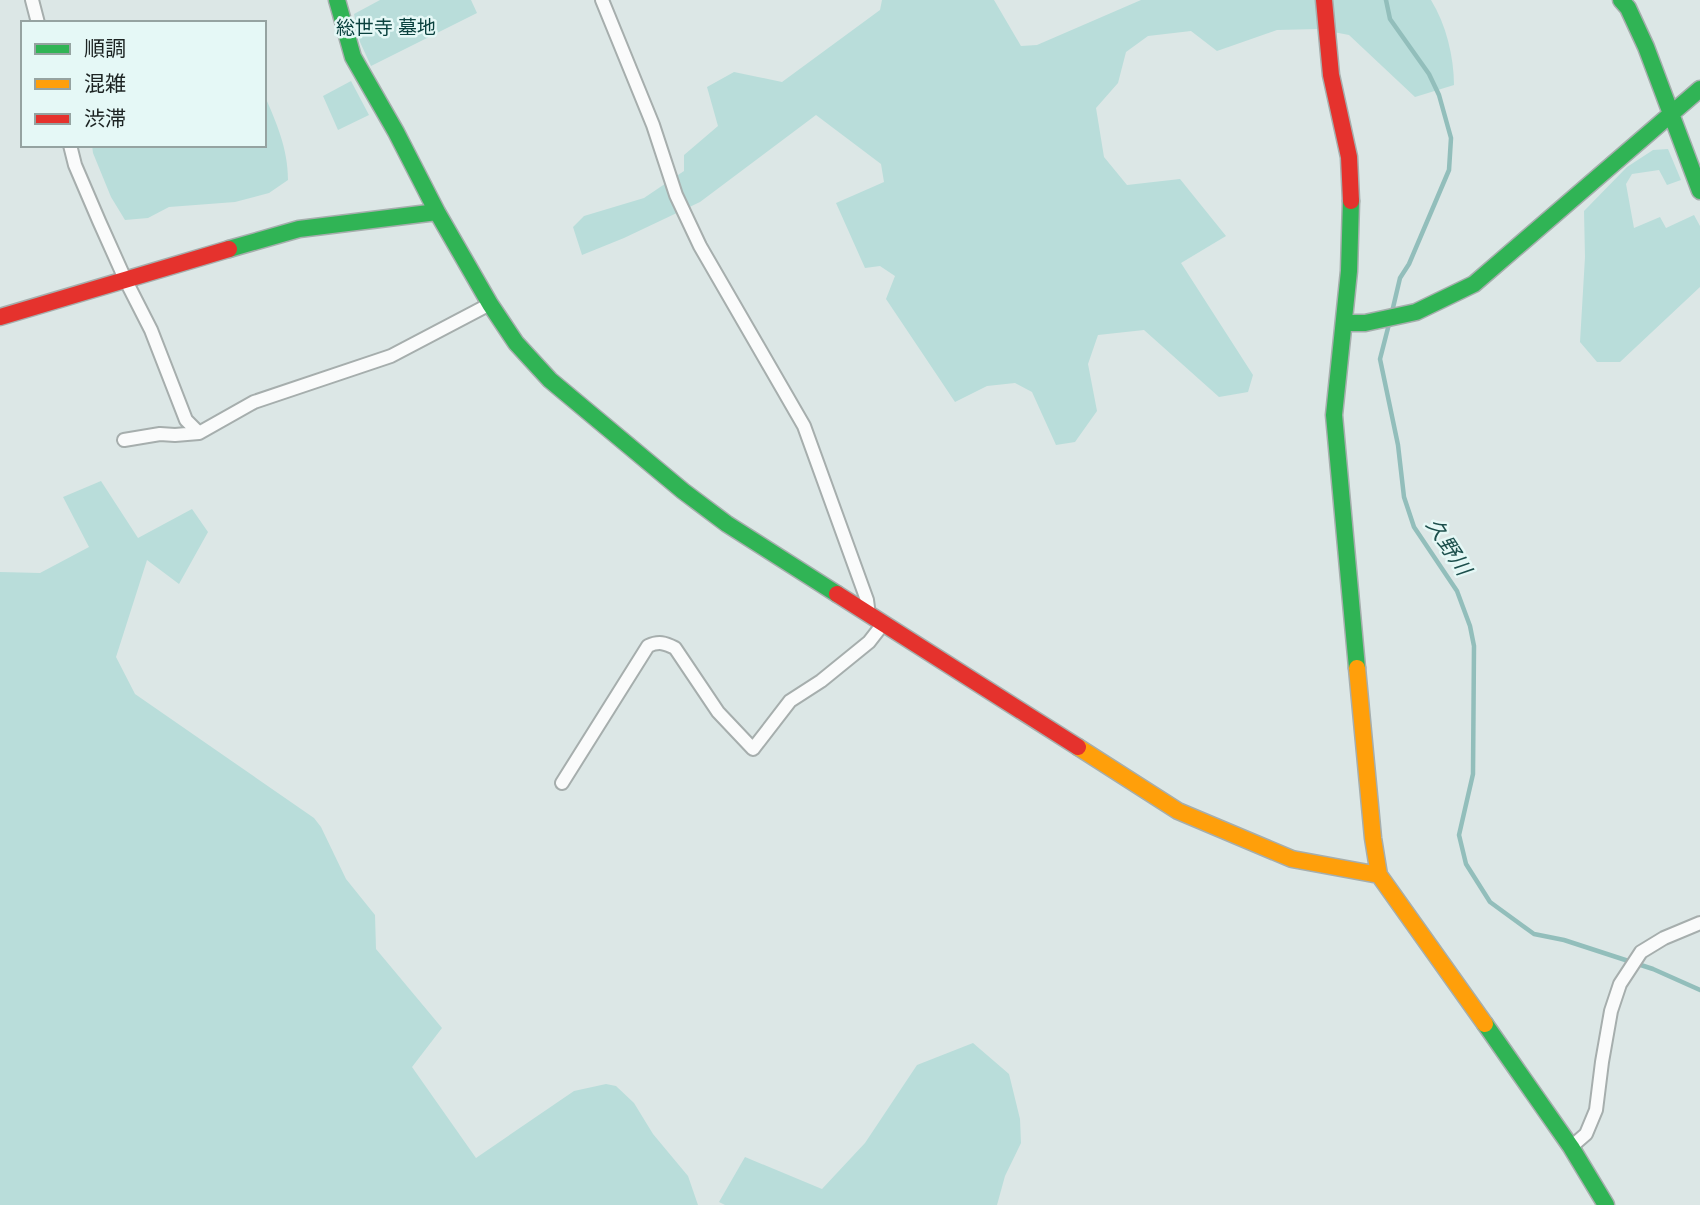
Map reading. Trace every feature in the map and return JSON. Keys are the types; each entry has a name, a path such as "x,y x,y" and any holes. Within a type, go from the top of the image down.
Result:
{"street":[{"path":"32,0 37,21"},
{"path":"337,0 353,57 396,132 436,212 516,343 550,380 727,524 1178,811 1292,859 1379,875"},
{"path":"602,0 653,125 676,195 700,246 804,426 867,600 869,615"},
{"path":"1324,0 1331,75 1349,157 1351,213 1345,323 1334,415 1370,813 1379,875 1571,1147 1606,1205"},
{"path":"1621,0 1628,8 1646,47 1700,191"},
{"path":"1345,323 1365,323 1416,312 1474,284 1700,89"},
{"path":"70,147 75,165 125,279 151,330 186,420 199,433"},
{"path":"0,317 299,229 436,212"},
{"path":"124,440 160,434 199,433 254,402 391,356 490,304"},
{"path":"562,783 648,646 665,643 675,648 718,712 752,749 790,701 821,681 869,642 883,624"},
{"path":"1571,1147 1586,1135 1596,1111 1611,1011 1620,984 1641,952 1664,938 1700,923"}],"green space":[{"name":"総世寺 墓地","path":"380,0 471,0 477,13 371,66 360,42 354,14"},
{"path":"882,0 994,0 1021,46 1037,45 1141,0 1431,0 1448,41 1454,85 1415,97 1349,35 1318,29 1277,30 1217,51 1191,31 1148,36 1126,52 1118,83 1096,108 1104,157 1127,185 1180,179 1226,236 1181,263 1253,375 1248,392 1219,397 1144,330 1098,335 1088,364 1097,411 1075,442 1056,445 1032,392 1015,383 987,386 955,402 886,299 895,276 880,266 865,268 836,203 884,182 881,164 816,115 700,202 582,255 573,227 584,216 644,198 684,171 684,155 718,126 707,87 734,72 782,82 880,10"},
{"path":"351,81 369,115 338,130 323,96"},
{"path":"266,99 284,146 288,180 269,193 235,202 169,207 148,218 125,220 111,197 92,147 266,147"},
{"path":"1668,149 1681,180 1667,185 1659,170 1632,174 1626,184 1634,228 1660,217 1666,228 1694,215 1700,226 1700,287 1620,362 1597,362 1580,342 1585,257 1584,211 1627,167 1653,150"},
{"path":"101,481 138,538 192,509 208,532 179,584 147,560 116,657 135,694 314,818 321,827 346,879 375,915 376,949 442,1028 412,1067 476,1158 574,1091 606,1084 616,1086 634,1103 653,1134 688,1176 698,1205 0,1205 0,572 40,573 89,547 63,497"},
{"path":"973,1043 1009,1074 1020,1119 1021,1143 1005,1176 997,1205 725,1205 719,1202 745,1157 822,1189 865,1143 917,1065"}],"waterway":[{"name":"久野川","path":"1386,0 1390,19 1429,74 1439,95 1451,138 1449,170 1409,264 1400,278 1392,312"},
{"name":"久野川","path":"1389,324 1380,359 1398,445 1404,497 1414,527 1457,591 1474,646 1473,774 1459,835 1466,864 1490,902 1534,934 1564,940 1653,969 1700,990"}],"traffic: fast":[{"path":"337,0 353,57 437,212 490,304 516,343 550,380 683,491 727,524 837,594"},
{"path":"1621,0 1628,8 1646,47 1700,191"},
{"path":"1345,323 1365,323 1416,312 1474,284 1700,89"},
{"path":"1351,201 1349,271 1334,415 1357,668"},
{"path":"229,249 299,229 437,212"},
{"path":"1485,1024 1571,1147 1606,1205"}],"traffic: slow":[{"path":"1357,668 1379,875 1485,1024"},
{"path":"1078,747 1178,811 1292,859 1379,875"}],"traffic: jam":[{"path":"1324,0 1331,75 1349,157 1351,201"},
{"path":"0,317 229,249"},
{"path":"837,594 1078,747"}]}
